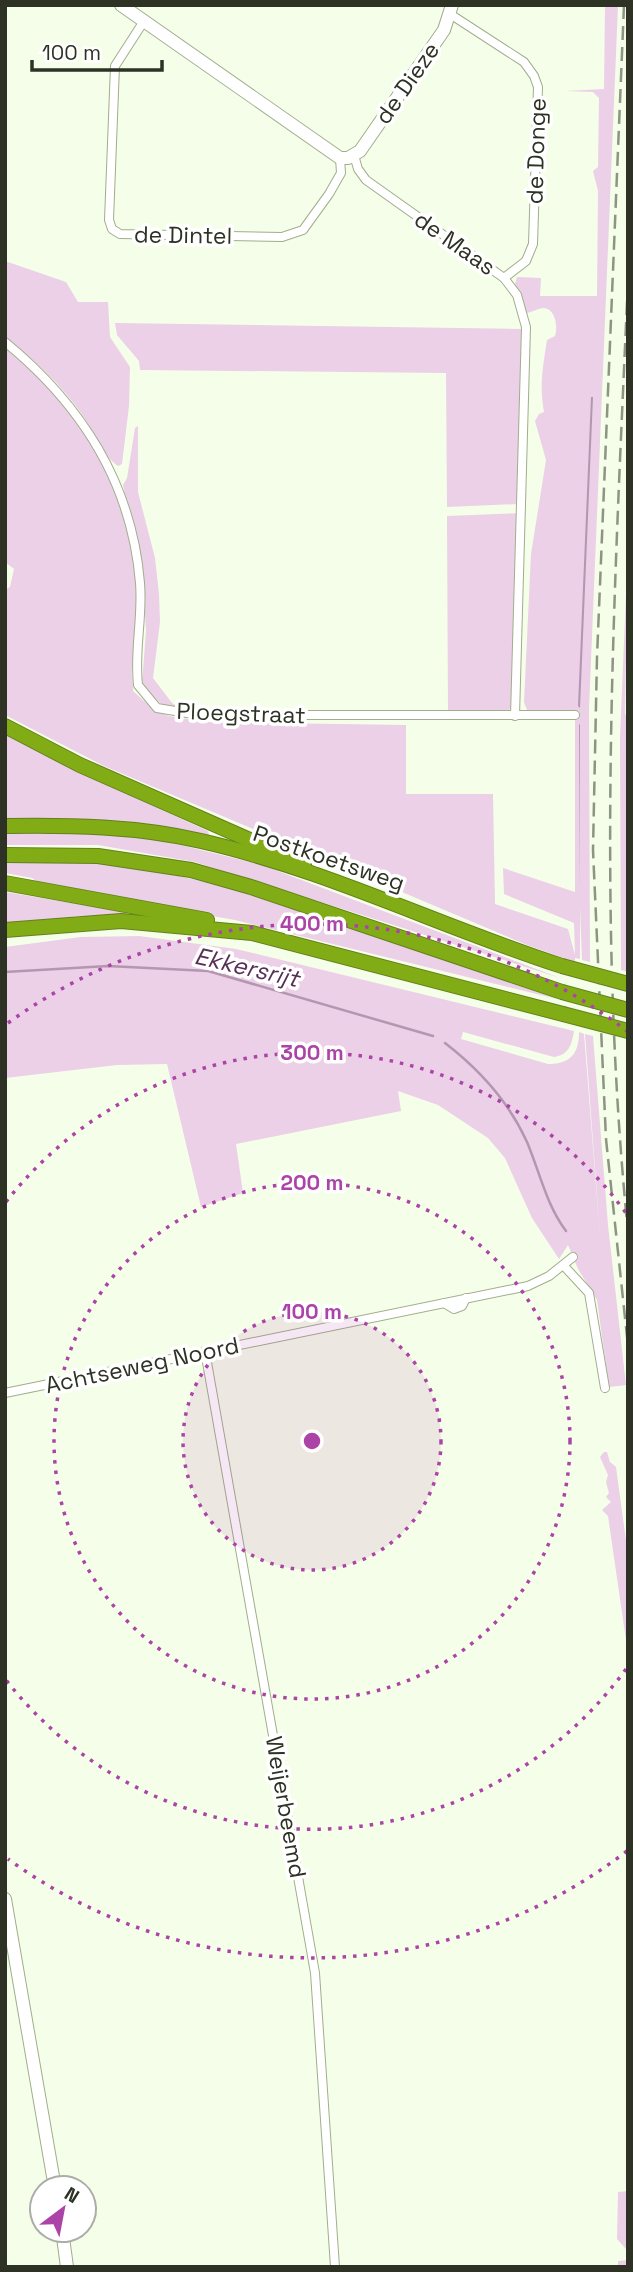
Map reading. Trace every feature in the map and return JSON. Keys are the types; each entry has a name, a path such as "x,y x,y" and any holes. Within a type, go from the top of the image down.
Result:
{"highway":[{"path":"5,726 80,765 282,853 342,884"},
{"name":"Postkoetsweg","path":"5,827 99,827 228,847 342,884 496,945 628,984"},
{"path":"5,855 98,856 191,870 251,887 562,992 628,1010"},
{"path":"5,883 183,913 628,1031"},
{"path":"5,930 121,921 252,933"}],"street":[{"path":"121,5 340,158 354,155"},
{"name":"de Dieze","path":"354,155 444,30 451,9"},
{"name":"de Donge","path":"451,9 524,62 538,87 533,244 526,261 504,278"},
{"name":"de Dintel","path":"144,21 115,66 109,220 112,229 120,234 282,237 303,229 323,203 341,173 340,158"},
{"name":"de Maas","path":"354,155 358,169 366,180 504,278 517,295 526,327 515,716"},
{"name":"Ploegstraat","path":"5,342 37,367 60,392 95,441 115,477 134,541 140,583 138,685 157,708 199,715 575,715"},
{"name":"Achtseweg Noord","path":"5,1393 540,1282 573,1257"},
{"path":"564,1266 589,1293 605,1388"},
{"name":"Weijerbeemd","path":"205,1351 314,1965 335,2267"},
{"path":"5,1899 53,2174"},
{"path":"64,2244 67,2267"}],"shaded area":[{"path":"605,5 618,5 589,709 590,962 582,960 580,907 580,959 575,958 575,962 527,945 104,766 5,715 5,590 10,587 14,569 5,562 5,346 60,400 83,431 118,498 129,534 136,572 138,611 132,673 133,691 154,710 169,716 207,722 406,725 406,794 493,794 495,904 568,929 575,955 574,923 504,894 503,868 575,892 575,713 527,710 524,702 531,554 546,460 535,421 539,414 544,412 544,358 547,340 555,336 556,324 554,315 548,309 542,308 527,313 515,284 517,277 541,278 540,296 597,296 598,191 593,171 598,167 599,98 593,92 565,91 604,89"},
{"path":"5,261 66,282 78,302 108,302 110,337 130,367 129,406 122,464 118,466 107,456 83,416 57,383 5,337"},
{"path":"115,323 521,329 524,340 518,504 447,507 446,373 140,370 139,361 117,335"},
{"path":"593,397 580,708 578,706"},
{"path":"138,426 138,492 155,558 159,594 160,622 153,678 172,703 182,710 161,704 142,684 146,631 143,582 123,485 127,478 135,428"},
{"path":"523,513 512,707 509,710 448,710 447,516"},
{"path":"628,547 625,714 628,717 628,972 621,970 620,737"},
{"path":"579,724 580,725 579,891"},
{"path":"5,733 77,771 208,831 209,835 100,821 5,822"},
{"path":"54,831 152,838 262,865 560,978 195,862 98,845 5,845 5,832"},
{"path":"53,860 133,867 243,892 557,999 235,920 45,887 32,878 5,873 5,862"},
{"path":"5,892 126,912 130,916 78,916 5,926"},
{"path":"139,936 236,949 574,1031 569,1048 554,1057 463,1032 461,1039 548,1064 562,1062 572,1056 579,1032 584,1034 601,1249 585,1034 593,1036 608,1225 626,1385 609,1387 597,1300 578,1269 568,1245 559,1259 532,1218 505,1158 488,1138 438,1105 398,1091 401,1111 236,1144 243,1193 201,1207 167,1064 117,1065 5,1078 5,947 81,937"},
{"path":"607,1452 610,1462 616,1467 628,1555 628,1654 608,1516 602,1510 611,1502 606,1497 609,1493 606,1482 608,1475 600,1457"},
{"path":"628,2191 628,2260 626,2249 617,2239 618,2192"},
{"path":"628,2260 628,2267 618,2267 618,2261"}],"waterway":[{"name":"Ekkersrijt","path":"5,972 108,966 208,971 433,1036"},
{"name":"Ekkersrijt","path":"445,1043 482,1076 512,1113 527,1142 553,1210 566,1231"}],"railway":[{"path":"624,5 597,657 593,850 606,1139 628,1346"},
{"path":"628,280 613,637 610,875 618,1113 628,1232"}]}
